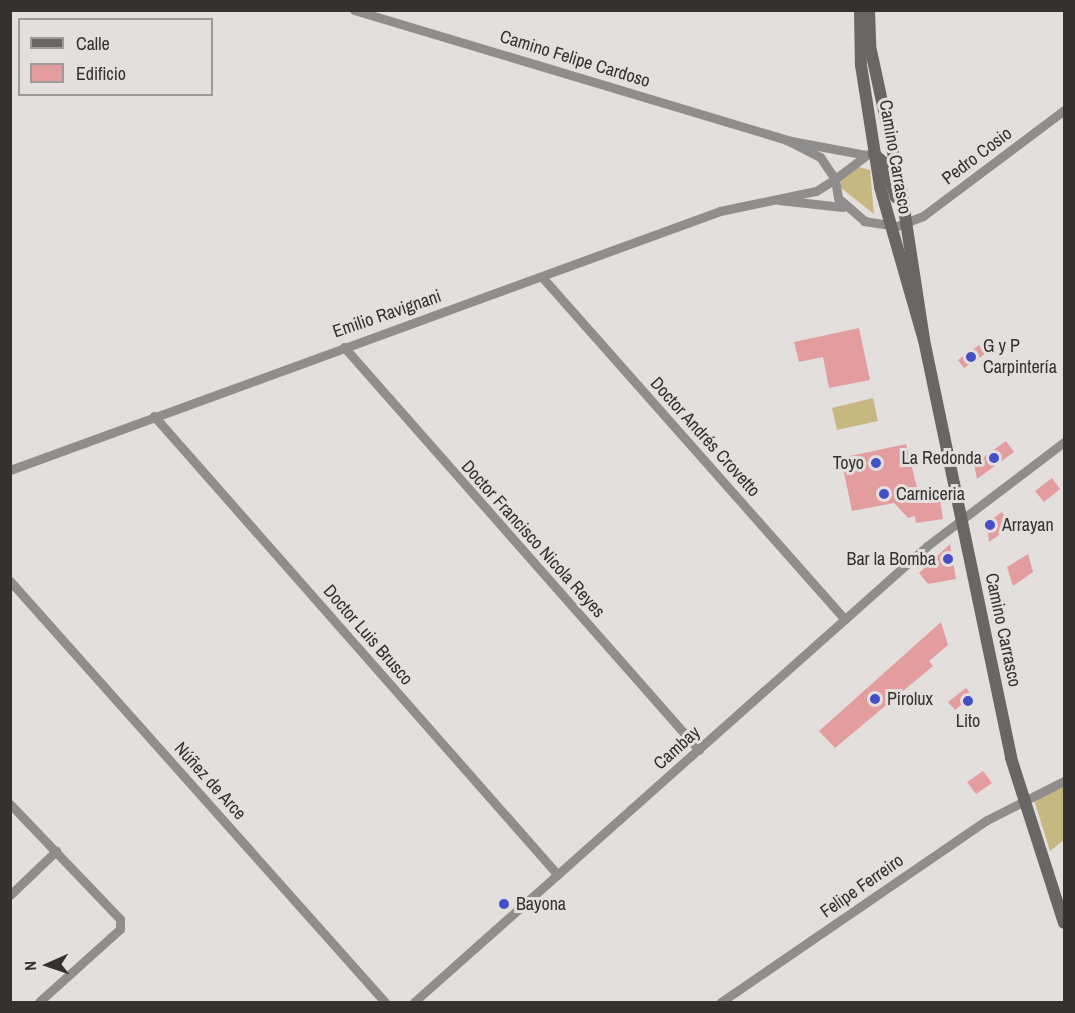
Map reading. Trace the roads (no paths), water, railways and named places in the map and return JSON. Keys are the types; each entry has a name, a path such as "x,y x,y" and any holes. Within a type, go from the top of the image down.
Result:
{"main road":[{"name":"Camino Carrasco","path":"860,10 861,65 870,154 889,227 924,340"},
{"name":"Camino Carrasco","path":"869,10 870,46 906,223 924,340 962,519 1023,799 1065,923"},
{"path":"870,154 885,164 906,223"}],"street":[{"name":"Camino Felipe Cardoso","path":"354,10 786,140 870,154"},
{"name":"Pedro Cosio","path":"906,223 923,216 1065,110"},
{"name":"Camino Felipe Cardoso","path":"786,140 820,157 834,179"},
{"name":"Emilio Ravignani","path":"10,470 720,211 816,191 870,154"},
{"path":"834,179 843,207"},
{"name":"Emilio Ravignani","path":"777,200 843,207 864,221 889,227 906,223"},
{"name":"Doctor Andrés Crovetto","path":"542,277 845,619"},
{"name":"Doctor Francisco Nicola Reyes","path":"344,347 699,750"},
{"name":"Doctor Luis Brusco","path":"154,416 558,875"},
{"name":"Cambay","path":"414,1002 845,619 962,519 1065,441"},
{"name":"Núñez de Arce","path":"10,581 385,1002"},
{"name":"Felipe Ferreiro","path":"721,1002 1023,799 1065,781"},
{"path":"11,806 120,919 120,929 39,1002"},
{"path":"10,895 56,851"}],"place":[{"name":"G y P Carpintería","path":"971,357"},
{"name":"La Redonda","path":"994,458"},
{"name":"Toyo","path":"876,463"},
{"name":"Carniceria","path":"884,494"},
{"name":"Arrayan","path":"990,525"},
{"name":"Bar la Bomba","path":"948,559"},
{"name":"Pirolux","path":"875,699"},
{"name":"Lito","path":"968,701"},
{"name":"Bayona","path":"504,904"}]}
